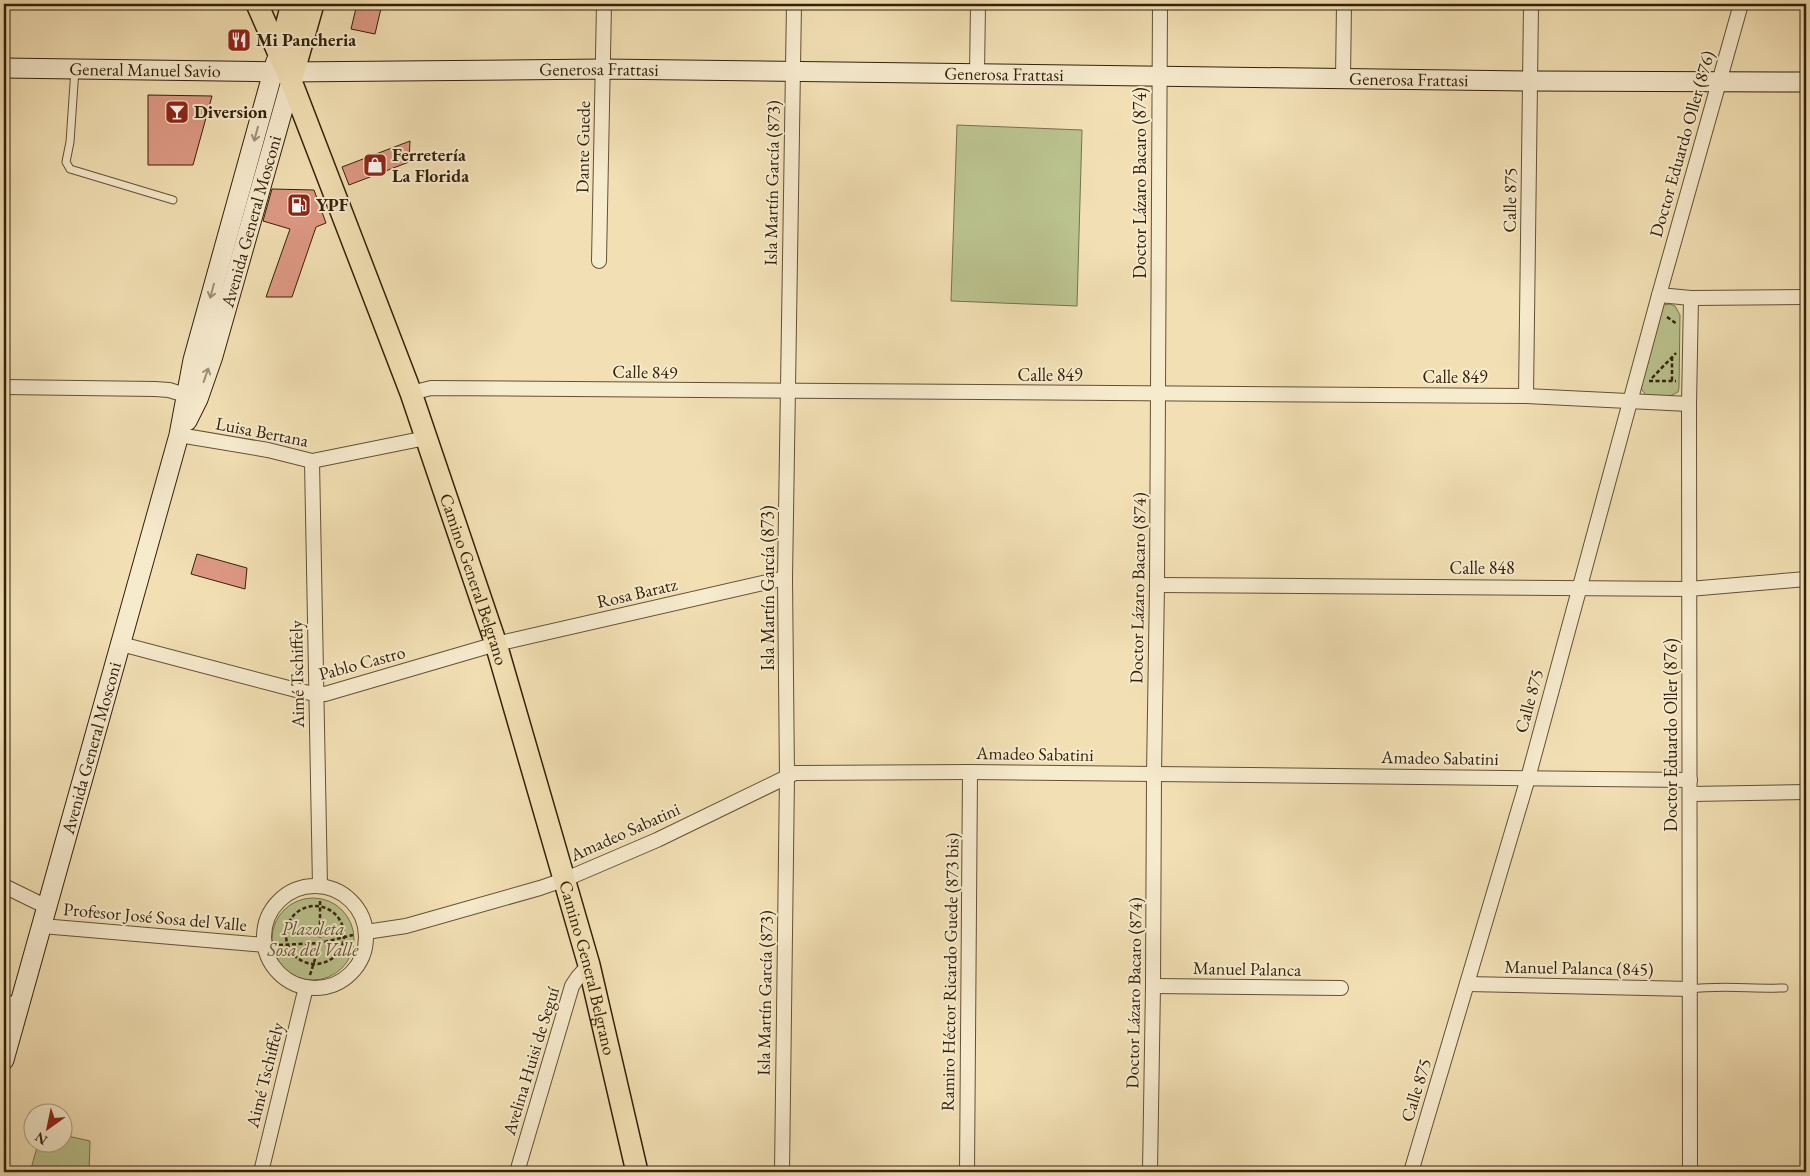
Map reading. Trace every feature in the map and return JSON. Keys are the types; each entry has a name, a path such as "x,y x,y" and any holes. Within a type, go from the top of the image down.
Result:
{"main road":[{"name":"Camino General Belgrano","path":"257,4 285,70 411,393 496,644 590,965 637,1172"},
{"name":"Avenida General Mosconi","path":"4,1060 11,1003 42,926 179,436 192,397 213,356 285,70 292,4"},
{"name":"Avenida General Mosconi","path":"285,70 313,4"},
{"name":"General Manuel Savio","path":"4,68 285,70"},
{"name":"Generosa Frattasi","path":"285,70 603,69 1531,81 1806,82"}],"street":[{"name":"Dante Guede","path":"599,262 604,4"},
{"name":"Isla Martín García (873)","path":"782,1172 787,776 785,578 794,4"},
{"path":"977,74 978,4"},
{"name":"Doctor Lázaro Bacaro (874)","path":"1150,1172 1159,394 1160,4"},
{"path":"1343,78 1344,4"},
{"name":"Calle 875","path":"1526,396 1531,4"},
{"name":"Doctor Eduardo Oller (876)","path":"1657,302 1741,4"},
{"path":"1657,302 1692,298 1806,297"},
{"name":"Doctor Eduardo Oller (876)","path":"1690,1172 1689,404 1692,298"},
{"name":"Calle 875","path":"1411,1172 1528,778 1657,302"},
{"path":"4,387 155,389 169,390 192,397"},
{"name":"Calle 849","path":"411,393 431,388 1526,396 1631,398 1689,404"},
{"name":"Luisa Bertana","path":"179,436 268,450 312,462 426,438"},
{"name":"Aimé Tschiffely","path":"312,462 320,886"},
{"name":"Rosa Baratz","path":"496,644 785,578"},
{"name":"Calle 848","path":"1157,585 1689,589 1806,579"},
{"name":"Pablo Castro","path":"121,644 315,694 335,692 496,644"},
{"name":"Amadeo Sabatini","path":"566,879 657,840 769,787 787,776 808,772 1690,780"},
{"name":"Ramiro Héctor Ricardo Guede (873 bis)","path":"967,1172 970,772"},
{"path":"1690,794 1806,792"},
{"path":"366,932 406,926 566,879"},
{"name":"Profesor José Sosa del Valle","path":"4,886 47,907"},
{"name":"Profesor José Sosa del Valle","path":"320,886 337,890 352,900 362,915 366,932 366,948 360,962 350,974 337,983 322,987 306,987 294,983 279,972 269,957 265,945 265,930 269,915 278,902 290,892 304,887 320,886"},
{"name":"Profesor José Sosa del Valle","path":"42,926 265,945"},
{"name":"Avelina Huisi de Seguí","path":"518,1172 572,986 590,965"},
{"name":"Manuel Palanca (845)","path":"1467,984 1690,988"},
{"name":"Manuel Palanca","path":"1153,986 1341,988"},
{"name":"Aimé Tschiffely","path":"261,1172 306,987"}],"lane":[{"path":"75,69 70,142 66,162 68,166 173,200"},
{"path":"1690,988 1715,986 1750,989 1784,988"}],"path":[{"path":"1631,398 1691,336 1657,302"},
{"path":"1672,357 1672,381"},
{"path":"1649,381 1690,382"},
{"path":"306,987 320,943 320,886"},
{"path":"320,906 329,909 337,916 342,924 344,937 340,951 333,958 325,963 313,964 298,959 291,953 285,934 287,924 300,909 320,906"},
{"path":"265,945 320,943 366,932"}],"green space":[{"path":"957,125 1082,130 1077,306 951,301"},
{"path":"1670,304 1675,306 1680,315 1678,392 1670,396 1646,395 1642,390 1641,384 1662,307"},
{"name":"Plazoleta Sosa del Valle","path":"313,898 329,901 342,910 351,923 354,939 351,955 342,968 329,977 313,980 297,977 284,968 275,955 272,939 275,923 284,910 297,901"},
{"path":"72,1137 90,1141 89,1172 30,1172 35,1154 72,1154"}],"building":[{"path":"357,4 382,4 375,34 351,29"},
{"path":"148,95 212,96 193,165 148,165"},
{"name":"Ferretería La Florida","path":"410,141 409,162 349,185 342,167"},
{"path":"272,189 314,190 326,223 316,227 292,297 266,297 290,229 263,221"},
{"path":"197,554 247,568 245,589 191,574"}],"place":[{"name":"Mi Pancheria","path":"239,40"},
{"name":"Diversion","path":"177,112"},
{"name":"Ferretería La Florida","path":"375,165"},
{"name":"YPF","path":"299,205"}]}
